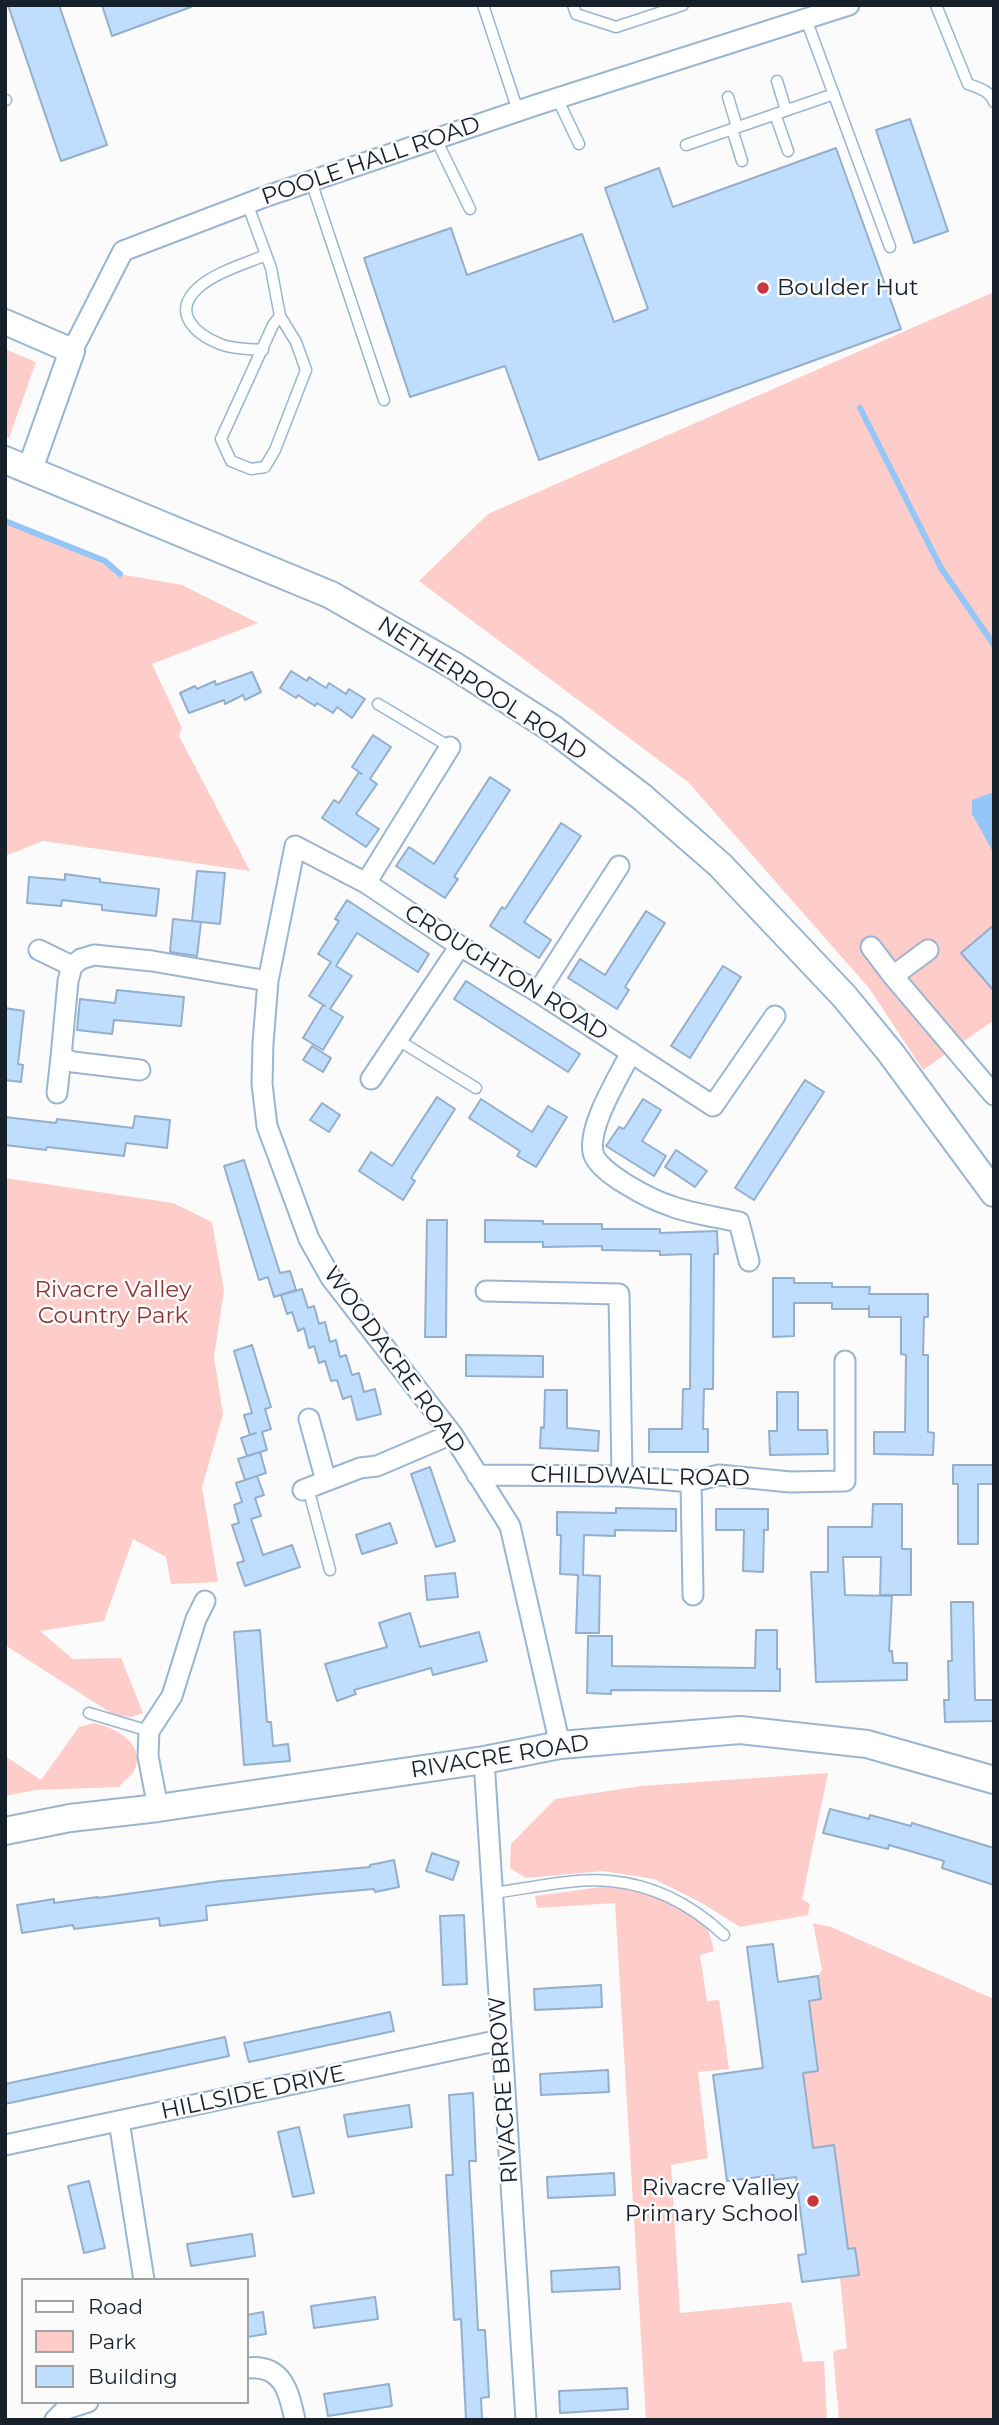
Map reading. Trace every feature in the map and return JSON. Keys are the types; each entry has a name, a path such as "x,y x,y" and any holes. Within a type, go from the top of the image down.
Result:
{"main road":[{"name":"NETHERPOOL ROAD","path":"18,465 331,595 453,665 553,729 642,797 720,866 844,996 890,1052 967,1158 986,1175 994,1193"},
{"name":"RIVACRE ROAD","path":"5,1831 70,1818 158,1808 484,1760 560,1745 740,1730 867,1744 994,1780"}],"street":[{"name":"POOLE HALL ROAD","path":"18,465 123,251 311,181 557,98 849,5"},
{"path":"5,322 72,351"},
{"path":"366,883 450,747"},
{"name":"CROUGHTON ROAD","path":"295,846 366,883 460,946 538,992 713,1106 775,1016"},
{"name":"WOODACRE ROAD","path":"295,846 268,981 262,1043 262,1084 267,1126 309,1239 331,1278 452,1434 510,1526 560,1745"},
{"path":"538,992 619,866"},
{"path":"371,1079 460,946"},
{"path":"872,947 892,975 994,1095"},
{"path":"39,950 72,966"},
{"path":"892,975 928,950"},
{"path":"57,1093 72,966 81,959 94,955 152,961 268,981"},
{"path":"631,1052 598,1120 593,1141 596,1160 611,1175 669,1206 739,1222 749,1261"},
{"path":"61,1057 73,1062 140,1070"},
{"path":"485,1291 619,1294 622,1476"},
{"name":"CHILDWALL ROAD","path":"477,1475 622,1476 691,1482 719,1475 790,1482 845,1481 845,1361"},
{"path":"309,1419 312,1486 360,1468 377,1466 452,1434"},
{"path":"691,1482 693,1595"},
{"path":"158,1808 148,1756 149,1731 172,1696 196,1619 205,1601"},
{"name":"RIVACRE BROW","path":"484,1760 526,2420"},
{"name":"HILLSIDE DRIVE","path":"5,2145 500,2040"},
{"path":"119,2121 144,2278"},
{"path":"248,2368 258,2367 281,2379 289,2390 295,2420"},
{"path":"55,2420 66,2409 82,2404"}],"lane":[{"path":"483,5 519,111"},
{"path":"573,5 576,14 616,27 683,5"},
{"path":"936,5 968,84 982,89 994,102"},
{"path":"806,19 890,247"},
{"path":"777,81 786,110"},
{"path":"686,145 834,94"},
{"path":"728,97 742,162"},
{"path":"557,98 579,144"},
{"path":"775,114 788,151"},
{"path":"436,139 470,209"},
{"path":"311,181 384,400"},
{"path":"247,203 271,268 280,316 296,342 306,370 275,450 265,467 251,469 231,461 220,439 273,325 280,316"},
{"path":"262,350 221,345 197,332 189,323 186,310 190,298 205,282 266,255"},
{"path":"378,704 450,747"},
{"path":"398,1040 476,1088"},
{"path":"312,1486 330,1570"},
{"path":"89,1713 149,1731"},
{"path":"492,1893 608,1880 653,1890 683,1902 706,1917 724,1935"}],"green space":[{"path":"994,292 994,1020 923,1070 869,988 688,782 419,581 488,514"},
{"path":"5,349 36,362 9,438 5,437"},
{"path":"5,521 105,561 120,574 182,585 258,623 152,664 182,728 179,736 250,871 43,841 5,856"},
{"name":"Rivacre Valley Country Park","path":"5,1178 173,1203 212,1222 224,1290 214,1357 223,1414 202,1487 218,1582 171,1584 166,1557 133,1539 104,1621 40,1631 73,1659 121,1658 143,1713 131,1717 114,1715 5,1645"},
{"path":"94,1723 111,1728 133,1745 137,1761 134,1771 119,1787 35,1790 5,1796 5,1756 41,1780 79,1727"},
{"path":"828,1773 802,1899 810,1904 808,1915 740,1927 702,1903 654,1879 603,1871 526,1878 510,1868 511,1844 555,1799 641,1786"},
{"path":"601,1887 642,1890 707,1924 714,1951 700,1955 707,2001 719,2000 729,2069 698,2072 708,2158 671,2165 680,2313 791,2302 803,2362 824,2361 827,2420 646,2420 615,1903 537,1908 535,1896"},
{"path":"813,1923 831,1927 994,1999 994,2420 839,2420 833,2351 847,2348 840,2277 855,2248 848,2249 834,2145 813,2148 803,2073 818,2071 812,2024 782,2005 821,1999 818,1976 822,1970"}],"water":[{"path":"994,792 994,854 972,814 972,800"}],"building":[{"path":"8,5 59,5 107,145 61,161"},
{"path":"102,5 191,5 191,7 112,36"},
{"path":"910,119 948,231 914,243 876,130"},
{"name":"Boulder Hut","path":"836,148 901,329 539,460 505,366 410,397 364,258 451,228 467,275 582,234 614,322 648,309 605,188 659,168 673,207"},
{"path":"291,671 307,681 309,677 326,688 329,683 346,694 349,689 365,699 352,718 337,707 333,713 298,695 296,698 280,688"},
{"path":"252,672 261,692 245,700 243,695 225,704 224,700 189,713 180,693 195,686 197,689 215,681 216,685"},
{"path":"373,735 391,747 370,779 377,784 356,814 379,829 366,847 322,818 334,800 339,803 359,772 362,774 352,767"},
{"path":"490,777 510,790 454,877 458,879 445,898 396,866 409,847 434,864"},
{"path":"561,823 581,836 524,922 551,940 539,958 490,926 502,907 505,909"},
{"path":"197,871 225,873 220,924 192,921"},
{"path":"65,874 100,879 100,882 159,889 156,916 102,910 102,905 62,900 61,906 27,903 29,877 65,880"},
{"path":"347,900 429,954 418,972 357,933 336,966 352,976 330,1009 343,1017 323,1050 303,1038 323,1005 325,1006 309,996 331,962 318,954 339,921 335,919"},
{"path":"646,911 665,923 625,987 629,990 617,1009 568,978 580,959 605,975"},
{"path":"173,919 201,922 197,956 170,952"},
{"path":"994,925 994,991 961,953"},
{"path":"723,966 741,977 690,1058 671,1046"},
{"path":"466,981 580,1054 568,1072 454,999"},
{"path":"117,990 184,997 181,1026 114,1020 112,1034 77,1030 80,999 115,1003"},
{"path":"5,1008 24,1011 18,1064 23,1065 21,1082 5,1080"},
{"path":"312,1046 331,1058 323,1072 303,1060"},
{"path":"805,1080 824,1092 754,1200 735,1188"},
{"path":"437,1097 455,1109 411,1178 415,1181 403,1200 359,1171 371,1152 392,1166"},
{"path":"481,1099 532,1132 548,1106 567,1117 536,1167 517,1156 520,1151 469,1118"},
{"path":"643,1099 661,1110 642,1141 666,1156 654,1176 606,1146 619,1127 624,1129"},
{"path":"322,1103 340,1115 329,1132 310,1120"},
{"path":"135,1116 170,1120 167,1148 126,1143 124,1156 5,1145 5,1117 56,1123 57,1119 133,1128"},
{"path":"676,1150 707,1171 695,1187 665,1167"},
{"path":"244,1160 280,1273 290,1271 296,1290 274,1297 268,1277 259,1280 224,1166"},
{"path":"427,1220 447,1220 446,1337 425,1337"},
{"path":"485,1220 602,1224 602,1229 660,1229 660,1233 717,1231 718,1254 714,1254 713,1389 704,1389 703,1429 708,1429 708,1452 649,1452 649,1429 682,1429 683,1389 690,1389 691,1254 660,1255 660,1251 602,1250 602,1246 543,1247 543,1242 485,1242"},
{"path":"773,1278 794,1278 794,1283 832,1283 832,1287 870,1287 869,1294 928,1294 928,1317 924,1317 923,1355 928,1355 928,1432 934,1433 933,1455 874,1454 874,1432 905,1432 906,1355 901,1354 901,1317 869,1317 869,1309 832,1309 832,1303 794,1303 794,1336 773,1337"},
{"path":"302,1289 308,1308 314,1306 319,1324 325,1322 330,1342 336,1340 340,1357 346,1355 352,1375 359,1373 364,1392 375,1389 381,1414 357,1420 351,1396 343,1399 337,1380 331,1381 325,1361 319,1363 314,1346 309,1348 304,1328 298,1331 292,1312 287,1314 281,1295"},
{"path":"252,1345 271,1407 265,1409 271,1429 262,1432 267,1450 247,1456 241,1438 250,1435 244,1415 252,1413 234,1351"},
{"path":"466,1355 543,1356 543,1377 466,1376"},
{"path":"545,1390 567,1390 567,1428 599,1431 598,1451 540,1448 541,1427 544,1428"},
{"path":"777,1392 798,1392 798,1430 827,1430 828,1454 770,1455 769,1431 777,1431"},
{"path":"260,1452 266,1473 245,1480 238,1459"},
{"path":"953,1465 994,1465 994,1484 978,1484 978,1544 958,1544 958,1484 953,1484"},
{"path":"430,1467 455,1541 436,1547 411,1474"},
{"path":"257,1476 264,1495 255,1498 261,1516 251,1519 263,1555 292,1545 300,1567 245,1586 237,1563 244,1561 232,1525 239,1523 234,1505 242,1502 236,1483"},
{"path":"873,1504 902,1504 902,1549 911,1549 911,1595 880,1595 881,1557 843,1557 845,1595 892,1596 889,1651 892,1651 893,1663 907,1663 907,1680 816,1682 811,1572 828,1572 828,1527 872,1527"},
{"path":"616,1508 676,1509 676,1531 615,1530 615,1536 584,1535 583,1575 600,1576 599,1633 576,1633 578,1575 560,1574 561,1535 557,1535 557,1512 616,1513"},
{"path":"716,1509 768,1509 768,1530 764,1530 763,1572 743,1571 744,1530 716,1530"},
{"path":"390,1523 397,1543 362,1554 356,1535"},
{"path":"455,1573 458,1597 427,1600 425,1576"},
{"path":"951,1602 973,1602 975,1700 994,1700 994,1721 945,1722 944,1700 949,1700 948,1661 952,1661"},
{"path":"410,1613 420,1647 479,1632 487,1661 433,1675 431,1668 354,1690 356,1694 337,1701 325,1664 387,1647 379,1623"},
{"path":"260,1630 267,1722 271,1722 273,1746 288,1744 290,1761 244,1765 234,1632"},
{"path":"756,1630 777,1630 780,1691 611,1690 611,1694 587,1693 588,1636 612,1636 612,1666 755,1668"},
{"path":"830,1809 869,1819 870,1815 911,1826 912,1823 994,1848 994,1885 942,1868 944,1861 889,1845 888,1849 823,1833"},
{"path":"432,1853 459,1862 453,1880 426,1871"},
{"path":"394,1860 399,1887 375,1892 374,1889 206,1906 207,1920 160,1926 159,1918 74,1929 73,1925 22,1933 17,1905 54,1899 54,1903 98,1898 220,1881 370,1867"},
{"path":"464,1915 467,1984 443,1985 440,1916"},
{"path":"773,1944 778,1982 818,1976 821,1999 809,2001 818,2071 803,2073 813,2148 834,2145 848,2249 855,2248 859,2275 802,2282 798,2255 806,2254 796,2177 774,2180 774,2175 727,2181 713,2075 763,2068 747,1947"},
{"path":"601,1985 602,2007 535,2010 534,1989"},
{"path":"390,2012 394,2031 249,2062 244,2043"},
{"path":"225,2037 229,2056 5,2104 5,2084"},
{"path":"608,2070 609,2092 541,2095 540,2074"},
{"path":"473,2093 476,2161 469,2161 478,2330 485,2330 489,2397 481,2398 482,2420 466,2420 461,2319 454,2320 446,2175 453,2175 449,2095"},
{"path":"409,2105 412,2127 348,2137 344,2115"},
{"path":"299,2127 314,2193 293,2197 278,2132"},
{"path":"614,2173 615,2195 548,2198 547,2177"},
{"path":"89,2181 105,2248 84,2253 68,2186"},
{"path":"252,2234 255,2256 191,2266 187,2244"},
{"path":"619,2267 620,2289 552,2292 551,2271"},
{"path":"375,2297 378,2319 314,2328 311,2306"},
{"path":"263,2312 266,2334 248,2337 248,2315"},
{"path":"389,2384 392,2406 328,2416 324,2394"},
{"path":"627,2388 628,2409 560,2413 559,2391"}],"waterway":[{"path":"860,408 941,568 994,645"},
{"path":"5,521 105,561 120,574"}],"place":[{"name":"Boulder Hut","path":"763,288"},
{"name":"Rivacre Valley Primary School","path":"813,2201"}]}
